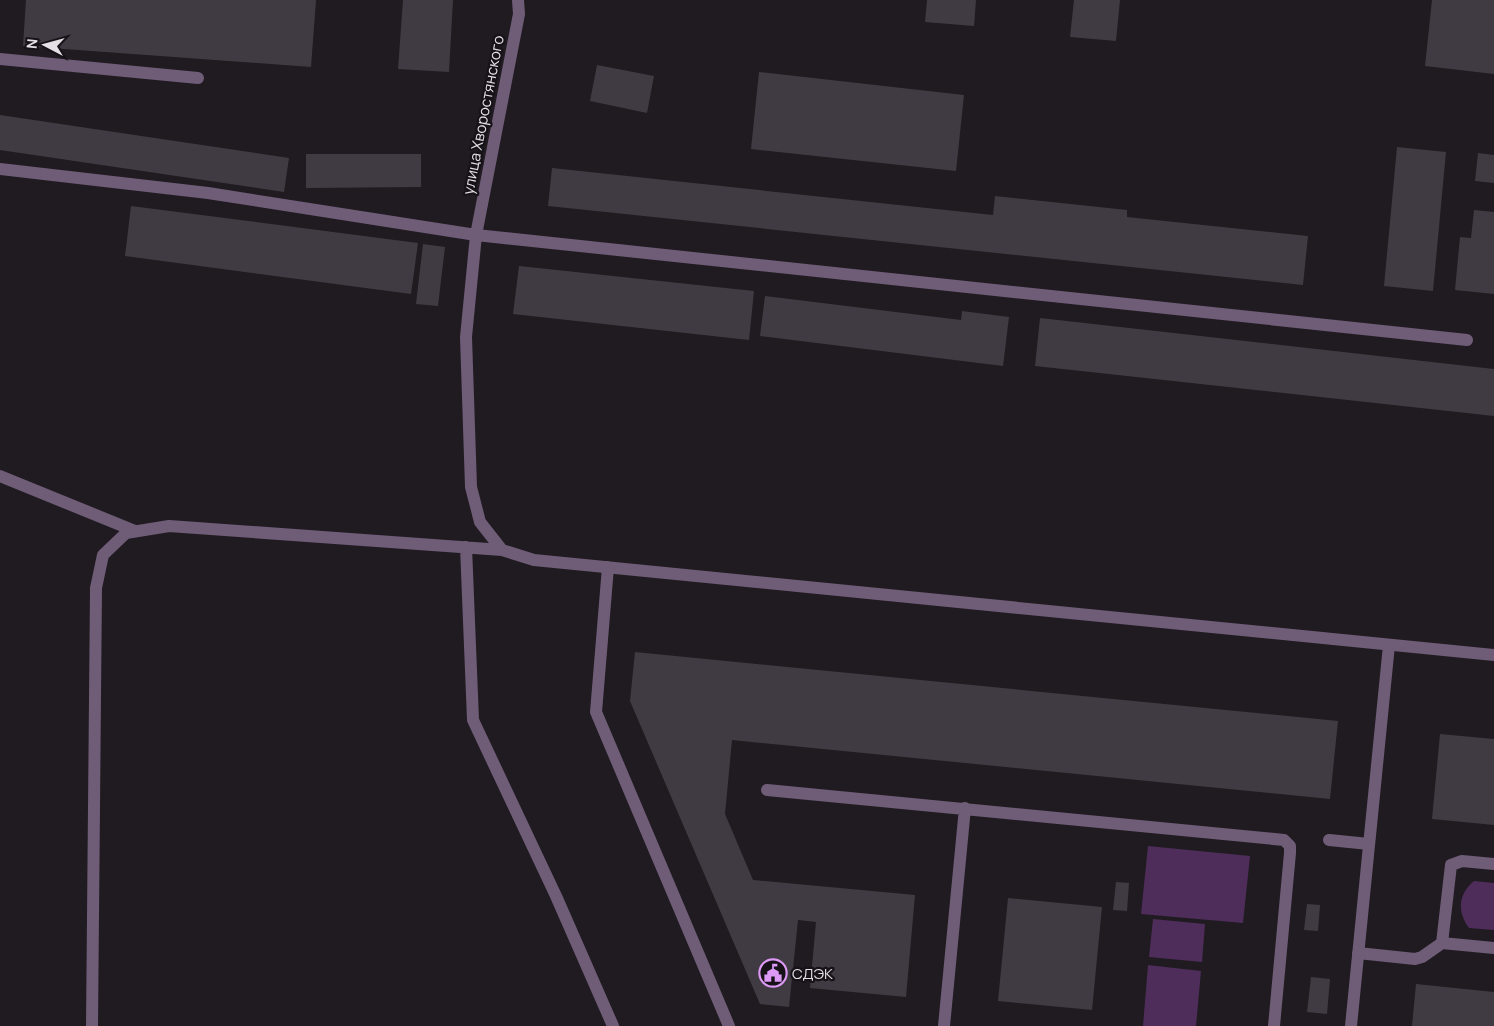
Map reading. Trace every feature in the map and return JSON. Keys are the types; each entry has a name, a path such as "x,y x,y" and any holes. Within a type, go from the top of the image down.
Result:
{"street":[{"name":"улица Хворостянского","path":"502,550 480,522 471,486 466,337 476,235 519,14 518,0"},
{"path":"0,59 198,78"},
{"path":"0,169 208,193 476,235 1467,340"},
{"path":"0,476 135,532"},
{"path":"92,1026 96,588 103,555 126,533 169,526 502,550 534,560 1494,655"},
{"path":"466,547 473,720 556,896 613,1026"},
{"path":"608,567 596,712 729,1026"},
{"path":"1351,1026 1389,645"},
{"path":"767,790 1284,840 1290,846 1290,854 1274,1026"},
{"path":"944,1026 965,808"},
{"path":"1329,840 1369,844"},
{"path":"1442,943 1451,865 1462,861 1494,864"},
{"path":"1358,953 1415,959 1422,957 1442,943 1494,948"}],"shaded area":[{"path":"1148,846 1250,856 1243,923 1141,914"},
{"path":"1474,881 1494,883 1494,930 1469,928 1462,916 1462,897"},
{"path":"1153,919 1205,924 1202,962 1149,957"},
{"path":"1148,965 1201,971 1196,1026 1143,1026"}],"building":[{"path":"26,0 316,0 311,67 23,46"},
{"path":"403,0 453,0 449,72 398,69"},
{"path":"927,0 976,0 974,26 925,22"},
{"path":"1074,0 1120,0 1116,41 1070,37"},
{"path":"1432,0 1494,0 1494,74 1425,66"},
{"path":"597,65 654,76 647,113 590,101"},
{"path":"759,72 964,95 956,171 751,149"},
{"path":"0,115 289,158 284,192 0,150"},
{"path":"1397,147 1446,152 1433,291 1384,286"},
{"path":"1478,153 1494,155 1494,183 1475,181"},
{"path":"306,154 421,154 421,187 306,188"},
{"path":"552,168 993,215 995,196 1127,210 1127,217 1308,236 1303,285 548,206"},
{"path":"131,206 418,243 411,294 125,256"},
{"path":"1474,210 1494,212 1494,294 1455,290 1460,237 1471,238"},
{"path":"423,244 445,247 438,306 416,304"},
{"path":"519,266 754,291 749,340 513,314"},
{"path":"765,296 961,320 962,311 1009,317 1003,366 760,336"},
{"path":"1040,318 1494,369 1494,416 1035,366"},
{"path":"635,652 1338,721 1330,799 732,740 725,814 753,880 915,895 906,997 810,988 816,922 798,920 789,1007 760,1004 630,701"},
{"path":"1440,734 1494,739 1494,825 1432,819"},
{"path":"1116,882 1129,883 1127,911 1113,910"},
{"path":"1008,898 1102,907 1092,1010 998,1001"},
{"path":"1307,904 1320,905 1318,931 1304,930"},
{"path":"1311,977 1330,979 1327,1014 1307,1012"},
{"path":"1416,984 1494,992 1494,1026 1412,1026"}],"place":[{"name":"СДЭК","path":"773,973"}]}
